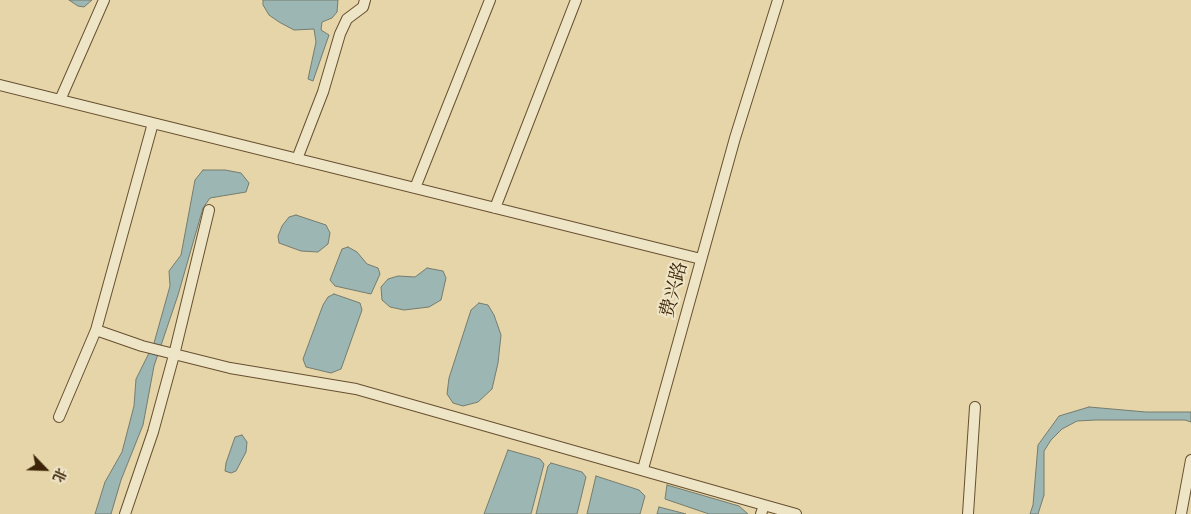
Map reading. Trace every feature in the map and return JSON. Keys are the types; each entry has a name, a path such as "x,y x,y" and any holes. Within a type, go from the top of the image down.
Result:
{"street":[{"path":"60,100 104,0"},
{"path":"297,159 323,92 340,34 347,18 362,7 365,0"},
{"path":"415,188 490,0"},
{"path":"495,208 576,0"},
{"name":"费兴路","path":"643,469 735,138 778,0"},
{"path":"0,85 701,259"},
{"path":"59,417 96,330 153,123"},
{"path":"125,514 153,432 209,210"},
{"path":"96,330 142,346 230,368 356,389 643,469 765,508 796,514"},
{"path":"968,514 975,407"},
{"path":"1181,514 1191,460"}],"water":[{"path":"69,0 92,0 84,7 78,6"},
{"path":"263,0 338,0 337,12 332,18 322,22 321,30 329,35 313,81 308,79 316,42 314,29 294,30 279,22 269,15 263,5"},
{"path":"203,170 225,170 241,173 249,183 246,192 210,198 203,208 178,295 154,366 143,425 121,480 111,514 95,514 105,482 122,452 134,406 136,379 154,343 170,286 169,271 181,255 195,180"},
{"path":"296,215 326,225 330,233 328,244 318,252 301,251 279,243 278,236 282,226 289,217"},
{"path":"348,247 357,252 367,264 378,268 380,274 371,294 335,286 330,280 342,249"},
{"path":"427,268 443,271 446,278 441,300 429,307 404,310 390,307 382,300 381,287 388,279 398,276 415,277"},
{"path":"334,294 360,303 362,310 341,369 331,373 306,367 303,359 323,305 328,297"},
{"path":"479,303 488,305 494,315 501,335 498,363 492,389 478,402 463,406 453,403 447,394 449,378 471,310"},
{"path":"1089,407 1146,412 1191,412 1191,422 1185,420 1095,420 1077,421 1062,429 1051,440 1044,451 1044,495 1038,514 1030,514 1033,505 1038,445 1059,416"},
{"path":"242,435 247,442 246,452 236,471 231,473 225,471 235,437"},
{"path":"508,450 540,459 544,464 531,514 484,514"},
{"path":"551,463 582,472 586,477 577,514 536,514 548,466"},
{"path":"596,476 639,490 645,496 640,514 587,514"},
{"path":"667,485 739,506 748,514 709,514 665,499"},
{"path":"659,507 686,514 657,514"}]}
